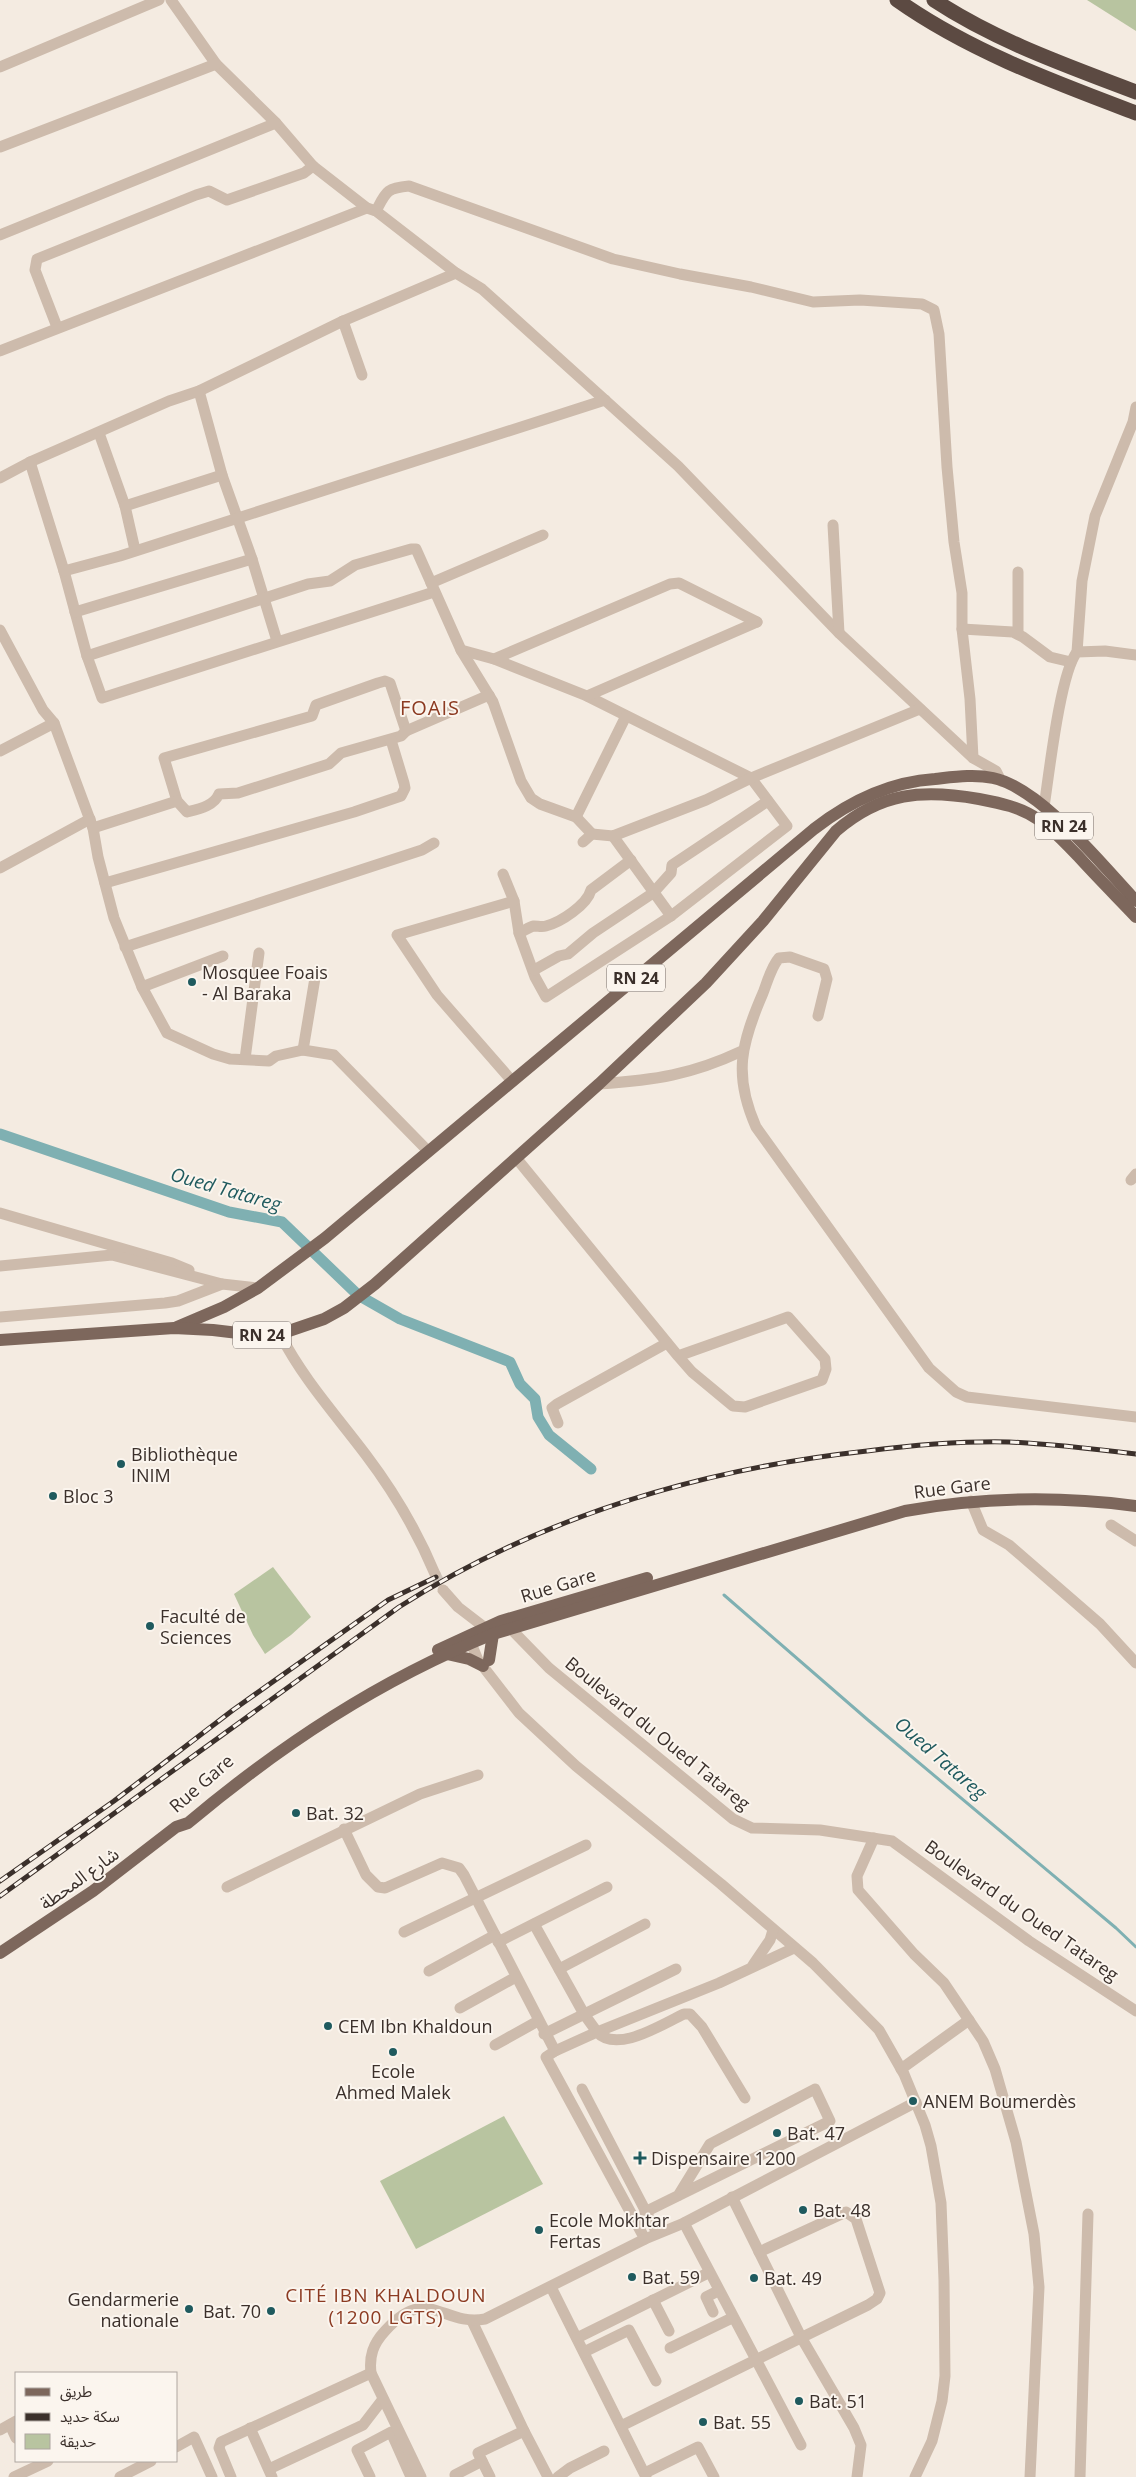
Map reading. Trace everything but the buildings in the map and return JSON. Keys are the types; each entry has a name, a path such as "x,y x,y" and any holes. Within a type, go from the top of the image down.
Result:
{"highway":[{"path":"897,0 946,30 989,52 1055,82 1136,113"},
{"path":"934,0 996,34 1051,59 1136,92"}],"main road":[{"name":"RN 24","path":"174,1328 224,1307 258,1288 325,1238 832,816 865,796 904,783 975,776 1001,781 1021,790 1044,807 1136,901"},
{"path":"974,798 972,787 975,776"},
{"path":"995,802 1001,790 1001,781"},
{"name":"RN 24","path":"0,1340 174,1328 255,1335 280,1334 311,1324 344,1308 375,1284 599,1084 737,951 822,848 849,820 880,803 912,794 942,794 995,802 1021,810 1049,827 1136,917"},
{"name":"Rue Gare","path":"176,1827 183,1817 217,1789 317,1716 478,1635 522,1619 865,1513 903,1504 954,1496 1013,1492 1050,1492 1136,1498"},
{"name":"Rue Gare","path":"176,1827 188,1823 273,1755 322,1721 478,1635 510,1628 522,1619 905,1511 971,1501 1049,1499 1136,1506"},
{"path":"446,1654 486,1663 478,1635"},
{"name":"شارع المحطة","path":"0,1953 93,1891 176,1827"}],"street":[{"path":"0,67 159,0"},
{"path":"171,0 216,64 276,123 314,166 456,272 482,289 678,466 839,633 973,758 996,771 1001,781"},
{"path":"0,147 216,64"},
{"path":"0,235 276,123"},
{"path":"57,327 35,270 37,258 196,195 209,191 227,200 304,173 314,166"},
{"path":"0,351 57,327 372,210 386,192 394,187 409,186 613,258 680,274 751,287 813,302 860,300 930,306 937,316 939,334 953,533 962,593 962,629 970,699 973,758"},
{"path":"0,478 30,462 169,401 199,391 343,320 456,272"},
{"path":"343,320 362,375"},
{"path":"199,391 222,475 252,559 263,600 278,641"},
{"path":"64,571 605,400"},
{"path":"1044,807 1062,701 1074,657 1082,582 1096,516 1134,422 1136,407"},
{"path":"99,433 125,506 135,550"},
{"path":"30,462 64,571 87,656 102,698 278,641 432,588 543,535"},
{"path":"125,506 222,475"},
{"path":"833,525 839,633"},
{"path":"87,656 308,584 330,581 355,565 410,548 418,552 432,588 461,650 488,695 521,781 531,798 540,804 576,817 592,834 613,836 706,800 751,778 920,708"},
{"path":"75,612 252,559"},
{"path":"1018,572 1018,634"},
{"path":"494,659 670,584 678,583 757,622 586,696"},
{"path":"962,629 1018,634 1050,657 1074,657 1105,651 1136,655"},
{"path":"0,630 43,710 54,723 92,824 98,857 114,918 142,987 167,1033 212,1054 230,1060 269,1061 276,1056 303,1050 334,1055 428,1151"},
{"path":"461,650 494,659 586,696 751,778 787,826 671,916 546,997 536,978 519,933 514,901 503,874"},
{"path":"406,731 390,683 385,681 316,705 312,716 164,758 177,801 187,812 214,802 219,794 238,793 329,764 341,753 391,740 401,736 406,731 488,695"},
{"path":"576,817 626,716"},
{"path":"0,751 54,723"},
{"path":"105,883 354,812 401,796 405,788 391,740"},
{"path":"0,868 92,824 177,801"},
{"path":"534,970 559,956 568,954 593,933 653,893 671,873 672,865 768,801"},
{"path":"583,842 592,834"},
{"path":"613,836 671,916"},
{"path":"125,947 422,850 434,842"},
{"path":"519,933 532,926 545,927 567,914 589,897 591,890 631,860"},
{"path":"512,1081 437,996 397,935 514,901"},
{"path":"245,1059 259,953"},
{"path":"142,987 223,956"},
{"path":"818,1016 827,979 824,969 790,957 782,957 776,961 748,1029 742,1051 742,1088 747,1106 756,1127 928,1368 956,1392 967,1397 1136,1417"},
{"path":"303,1050 315,978"},
{"path":"599,1084 679,1075 712,1065 742,1051"},
{"path":"517,1159 678,1356 692,1372 733,1406 745,1407 822,1380 826,1369 825,1359 788,1317 678,1356"},
{"path":"0,1213 172,1263 186,1268 200,1279"},
{"path":"0,1266 112,1255 222,1284 258,1288"},
{"path":"0,1317 165,1303 184,1299 222,1284"},
{"path":"280,1334 303,1375 367,1456 399,1503 421,1542 435,1574"},
{"path":"558,1423 552,1408 557,1404 667,1343"},
{"path":"971,1501 983,1530 1009,1545 1100,1624 1136,1663"},
{"path":"1111,1525 1136,1541"},
{"path":"443,1590 478,1635 486,1663 519,1713 576,1766 721,1884 844,1993 879,2030 901,2069 916,2102 931,2146 940,2203 945,2376 942,2401 932,2441 915,2477"},
{"name":"Boulevard du Oued Tatareg","path":"510,1628 549,1668 732,1819 752,1828 820,1830 892,1842 904,1848 1029,1941 1136,2011"},
{"path":"227,1887 420,1794 478,1775"},
{"path":"344,1829 366,1875 378,1887 385,1888 432,1865 442,1863 459,1868 497,1938 544,2034 555,2051"},
{"path":"874,1838 857,1876 858,1890 914,1954 944,1983 983,2041 995,2069 1016,2142 1034,2234 1040,2287 1030,2477"},
{"path":"404,1932 477,1899 586,1845"},
{"path":"429,1971 497,1938 534,1924 608,1887"},
{"path":"534,1924 584,2014 597,2032 610,2040 628,2040 684,2014 690,2014 702,2027 745,2098"},
{"path":"559,1969 645,1924"},
{"path":"752,1967 770,1940 773,1930"},
{"path":"644,2239 546,2057 597,2032 794,1948"},
{"path":"544,2034 676,1969"},
{"path":"460,2008 516,1977"},
{"path":"901,2069 969,2020"},
{"path":"495,2045 538,2021"},
{"path":"582,2089 657,2233"},
{"path":"645,2212 678,2196 830,2121 815,2089 710,2144 678,2196"},
{"path":"420,2477 371,2373 372,2348 394,2320 408,2311 422,2308 436,2308 461,2319 472,2321 485,2319 644,2239 684,2223 916,2102"},
{"path":"732,2197 801,2337 861,2445 857,2477"},
{"path":"621,2426 868,2305 877,2299 880,2293 856,2219 846,2212 838,2214 759,2252"},
{"path":"1080,2477 1088,2214"},
{"path":"684,2223 708,2273 801,2445"},
{"path":"577,2338 708,2273"},
{"path":"551,2287 646,2475 698,2447 714,2477"},
{"path":"713,2312 706,2297 718,2291"},
{"path":"653,2300 669,2331"},
{"path":"670,2348 732,2318"},
{"path":"472,2321 548,2477"},
{"path":"584,2352 629,2330 656,2381"},
{"path":"231,2477 219,2445 250,2428 371,2373"},
{"path":"250,2428 271,2473 363,2425 383,2399"},
{"path":"9,2425 15,2436"},
{"path":"490,2477 478,2453 524,2431"},
{"path":"370,2477 357,2450 391,2432 411,2477"},
{"path":"178,2446 194,2438 212,2477"},
{"path":"558,2477 570,2468 604,2451"},
{"path":"456,2477 455,2475 482,2461"},
{"path":"14,2477 29,2465 43,2462"},
{"path":"120,2477 148,2462"}],"green space":[{"path":"1087,0 1136,0 1136,31"},
{"path":"273,1567 311,1617 265,1654 253,1635 234,1594"},
{"path":"504,2116 543,2184 416,2249 380,2181"}],"waterway":[{"name":"Oued Tatareg","path":"0,1134 229,1212 282,1222 358,1295 400,1319 510,1362 520,1384 535,1399 538,1417 549,1435 591,1469"},
{"name":"Oued Tatareg","path":"724,1595 1136,1947"}],"tunnel":[{"path":"435,1574 443,1590"}],"railway":[{"path":"0,1896 399,1607 453,1575 508,1547 565,1523 624,1502 744,1470 805,1459 885,1449 920,1445 1009,1442 1057,1445 1136,1454"},
{"path":"0,1881 114,1801 233,1710 388,1600 436,1577"}],"place":[{"name":"Mosquee Foais - Al Baraka","path":"192,982"},
{"name":"Bibliothèque INIM","path":"121,1464"},
{"name":"Bloc 3","path":"53,1496"},
{"name":"Faculté de Sciences","path":"150,1626"},
{"name":"Bat. 32","path":"296,1813"},
{"name":"CEM Ibn Khaldoun","path":"328,2026"},
{"name":"Ecole Ahmed Malek","path":"393,2052"},
{"name":"ANEM Boumerdès","path":"913,2101"},
{"name":"Bat. 47","path":"777,2133"},
{"name":"Dispensaire 1200","path":"640,2158"},
{"name":"Bat. 48","path":"803,2210"},
{"name":"Ecole Mokhtar Fertas","path":"539,2230"},
{"name":"Bat. 59","path":"632,2277"},
{"name":"Bat. 49","path":"754,2278"},
{"name":"Gendarmerie nationale","path":"189,2309"},
{"name":"Bat. 70","path":"271,2311"},
{"name":"Bat. 51","path":"799,2401"},
{"name":"Bat. 55","path":"703,2422"}],"district":[{"name":"FOAIS","path":"430,707"},
{"name":"CITÉ IBN KHALDOUN (1200 LGTS)","path":"386,2306"}]}
